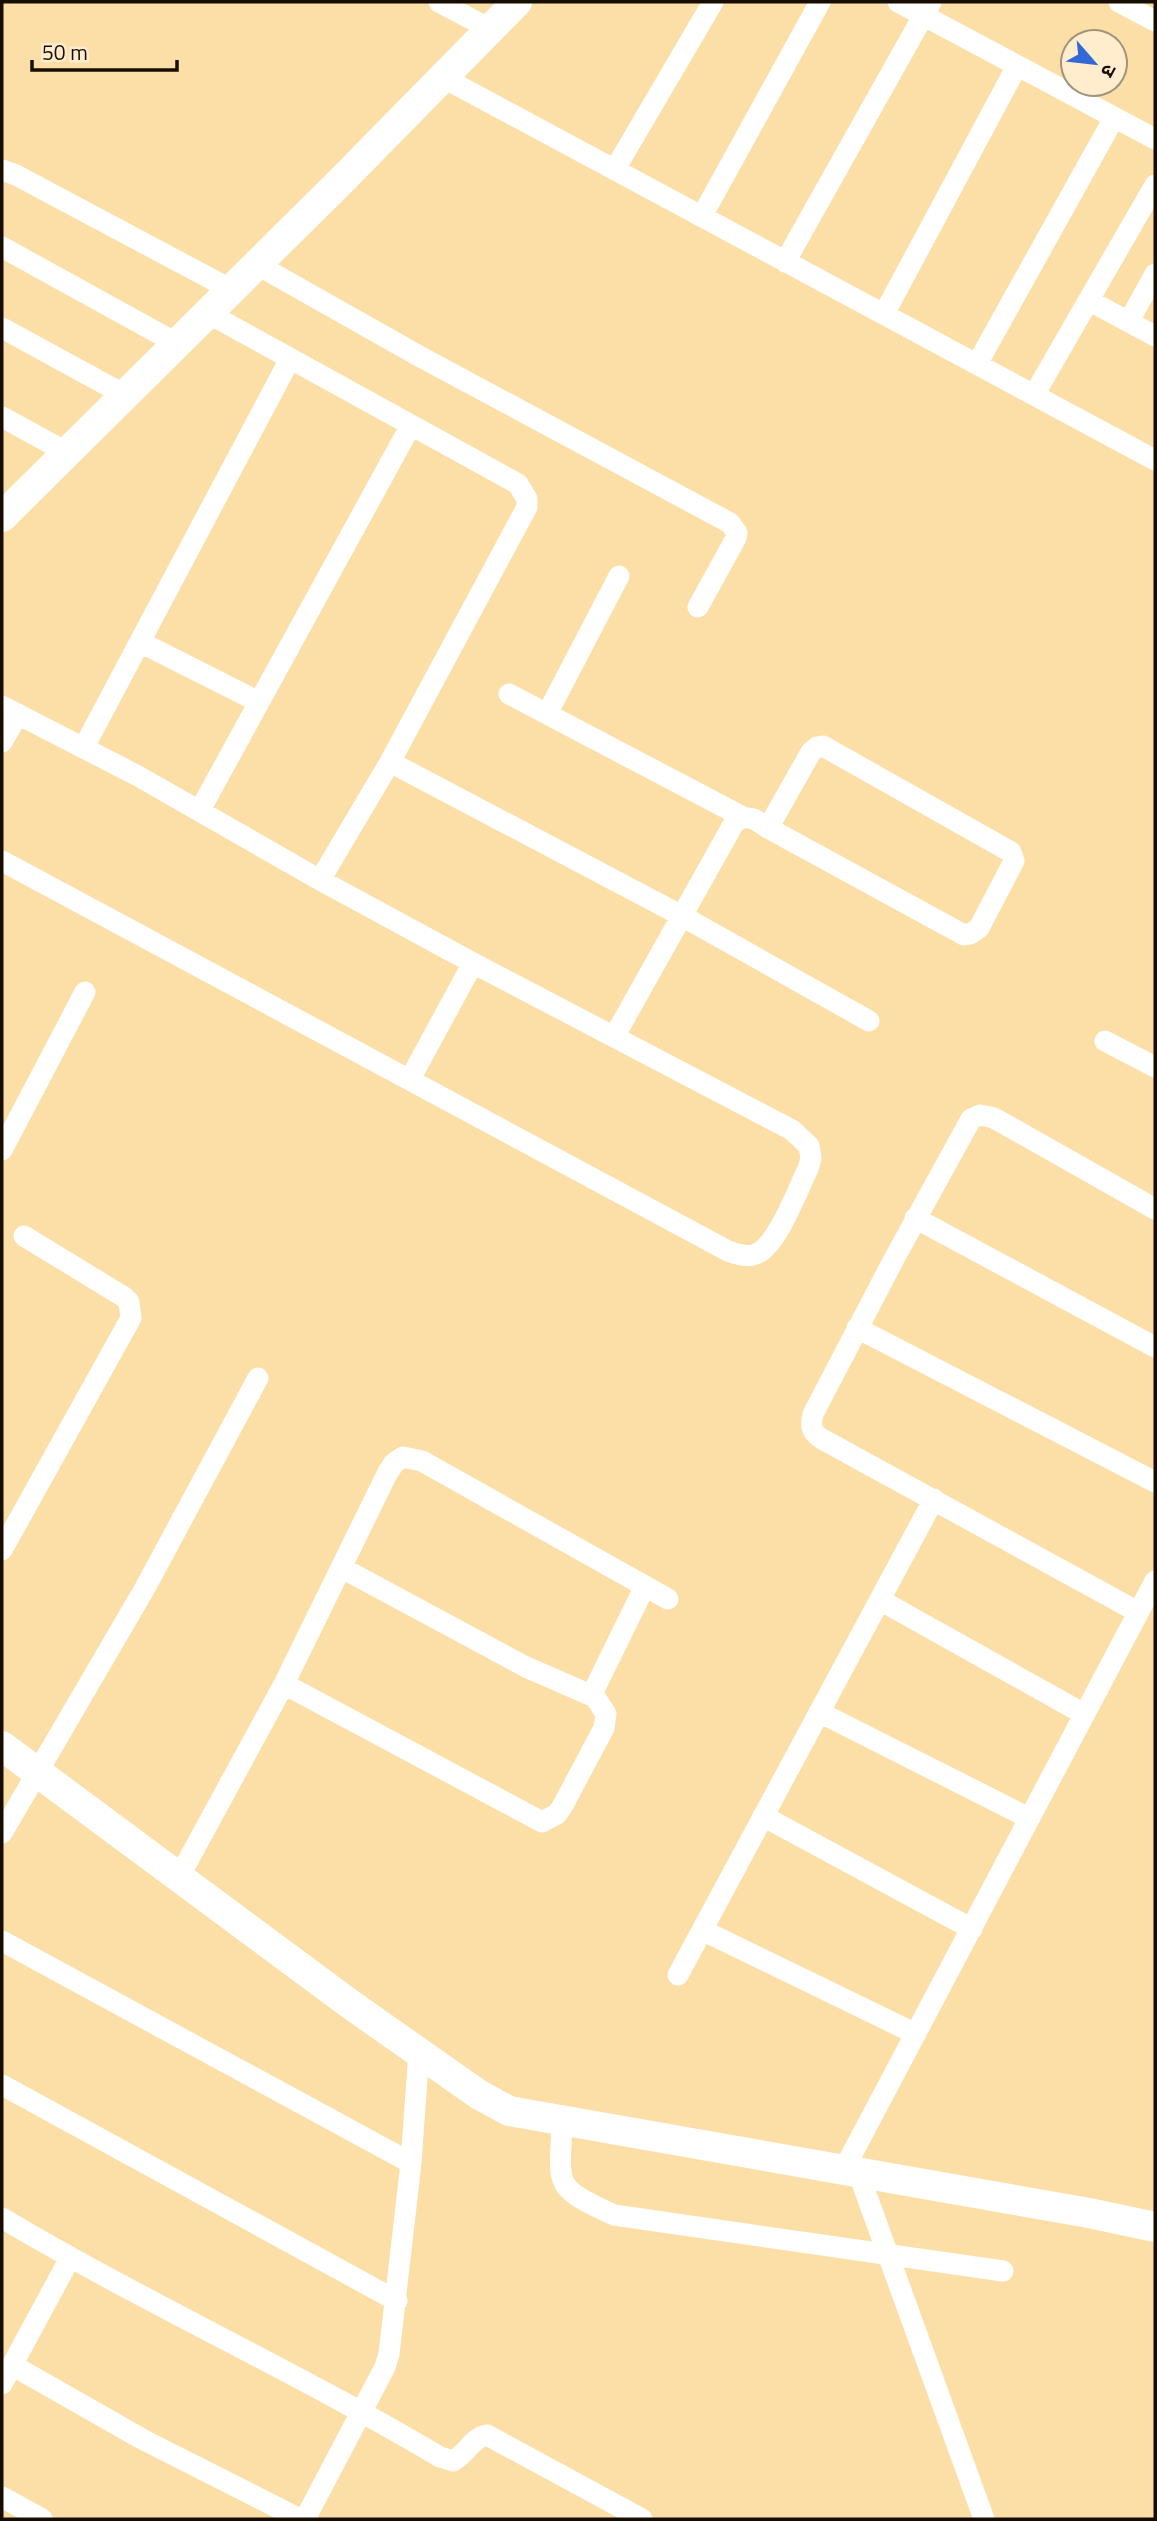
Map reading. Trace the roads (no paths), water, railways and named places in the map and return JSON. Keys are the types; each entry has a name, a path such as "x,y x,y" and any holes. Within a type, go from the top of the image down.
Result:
{"street":[{"path":"439,2 490,29"},
{"path":"2,517 444,78 517,2"},
{"path":"615,169 713,2"},
{"path":"702,216 820,2"},
{"path":"898,2 927,8 1017,66 1155,139"},
{"path":"1119,2 1155,21"},
{"path":"785,262 927,8"},
{"path":"884,314 1017,66"},
{"path":"444,78 1155,460"},
{"path":"977,364 1114,118"},
{"path":"2,170 230,289"},
{"path":"1034,395 1155,185"},
{"path":"2,247 176,343"},
{"path":"256,264 419,356 730,523 737,533 736,538 698,607"},
{"path":"1129,321 1155,274"},
{"path":"1090,301 1155,336"},
{"path":"206,312 518,484 527,499 527,507 390,762 320,880"},
{"path":"2,328 125,395"},
{"path":"84,747 290,359"},
{"path":"2,417 68,453"},
{"path":"200,810 411,425"},
{"path":"547,714 619,576"},
{"path":"140,642 259,702"},
{"path":"509,694 743,817 754,819 768,828 964,935 979,928 1014,861 1011,852 823,746 811,752 768,828"},
{"path":"2,742 10,710 84,747 473,963 792,1130 809,1146 811,1158 808,1169 781,1224 766,1246 755,1254 742,1256 728,1251 2,861"},
{"path":"390,762 682,916 869,1021"},
{"path":"614,1037 734,823 743,817"},
{"path":"410,1079 473,963"},
{"path":"2,1150 85,992"},
{"path":"1105,1041 1155,1067"},
{"path":"1138,1612 822,1439 810,1426 813,1414 857,1328 966,1124 979,1115 994,1118 1155,1209"},
{"path":"915,1218 1155,1347"},
{"path":"2,1550 131,1318 129,1302 124,1297 24,1236"},
{"path":"857,1328 1155,1482"},
{"path":"2,1833 145,1588 258,1378"},
{"path":"179,1877 284,1684 387,1474 394,1463 403,1457 422,1461 668,1599"},
{"path":"678,1975 934,1499"},
{"path":"342,1568 526,1667 595,1697"},
{"path":"984,2519 888,2253 851,2171 916,2034 1155,1581"},
{"path":"284,1684 542,1822 557,1814 562,1807 604,1728 606,1714 595,1697 595,1685 645,1586"},
{"path":"880,1600 1084,1714"},
{"path":"819,1712 1028,1818"},
{"path":"2,1746 350,2004 496,2105 524,2115 1089,2213 1155,2227"},
{"path":"763,1816 972,1929"},
{"path":"702,1930 916,2034"},
{"path":"2,1941 411,2162"},
{"path":"70,2258 7,2374 303,2519 362,2411 389,2354 411,2162 419,2051"},
{"path":"2,2085 397,2301"},
{"path":"562,2121 560,2174 563,2183 568,2191 614,2215 1003,2271"},
{"path":"2,2218 70,2258 362,2411 447,2460 453,2461 461,2457 474,2440 488,2435 642,2519"},
{"path":"2,2497 42,2519"}]}
